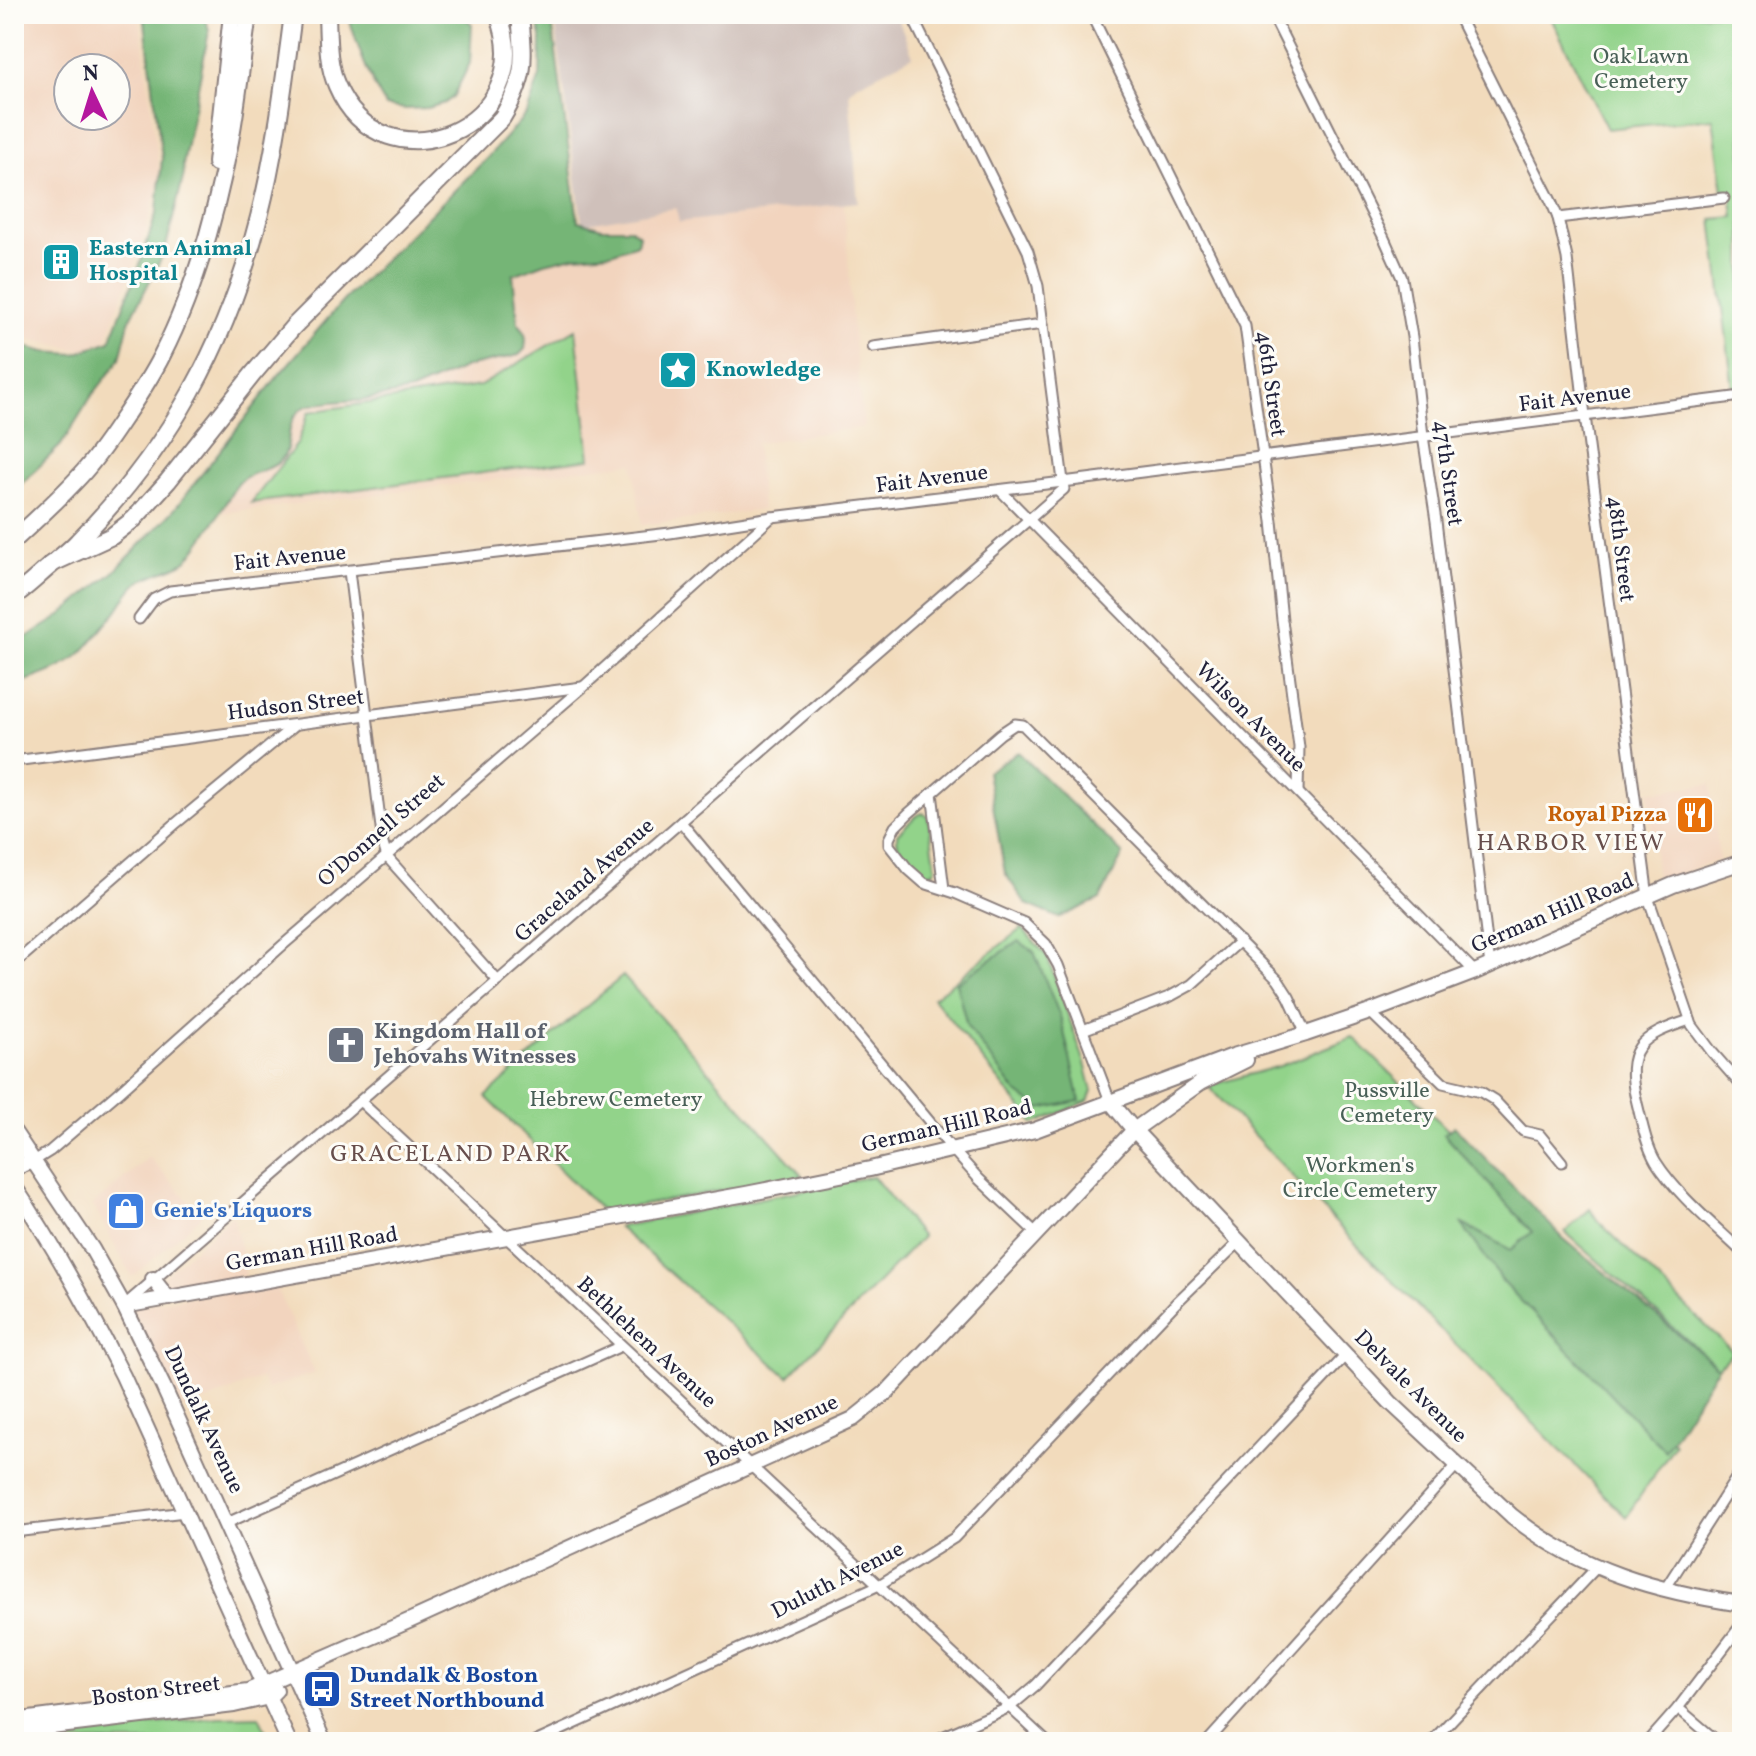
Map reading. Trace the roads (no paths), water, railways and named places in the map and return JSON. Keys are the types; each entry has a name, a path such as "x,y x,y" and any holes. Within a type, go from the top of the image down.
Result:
{"highway":[{"path":"200,261 219,136 232,14"},
{"path":"14,540 82,474 135,401 162,356 200,261 216,206 231,138 248,14"},
{"path":"14,596 76,544 115,502 148,462 201,376 224,328 259,218 275,146 293,14"},
{"path":"327,14 331,68 344,101 355,115 386,135 405,140 428,140 467,126 484,112 496,92 505,59 498,14"},
{"path":"514,14 522,40"},
{"path":"51,564 112,536 134,519 293,327 502,118 521,78 524,59 520,14"}],"street":[{"path":"911,14 1028,251 1038,286 1063,482"},
{"name":"46th Street","path":"1091,14 1245,326 1299,747 1298,792"},
{"name":"47th Street","path":"1272,14 1402,278 1436,521 1490,966"},
{"name":"48th Street","path":"1457,14 1558,218 1567,258 1648,897 1690,1020 1700,1037 1742,1086"},
{"path":"1558,218 1724,198"},
{"path":"873,347 1043,324"},
{"name":"Fait Avenue","path":"139,619 154,599 170,591 670,533 772,517 1742,396"},
{"name":"Graceland Avenue","path":"124,1306 1030,519 1064,489 1063,482"},
{"name":"Wilson Avenue","path":"1000,490 1475,972"},
{"name":"O'Donnell Street","path":"14,1168 50,1151 85,1121 283,945 583,687 772,517"},
{"path":"349,571 387,857 498,981"},
{"name":"Hudson Street","path":"14,761 583,687"},
{"path":"1110,1101 1058,965 1046,944 1024,923 924,883 889,845 895,827 1015,724 1023,725 1278,980 1306,1034"},
{"path":"14,964 174,825 296,725"},
{"path":"932,793 944,889"},
{"path":"681,822 953,1150 1036,1233"},
{"name":"German Hill Road","path":"124,1306 746,1194 1035,1130 1233,1056 1370,1012 1490,966 1699,875 1742,862"},
{"path":"1083,1030 1169,997 1191,985 1240,941"},
{"path":"1370,1012 1443,1083 1481,1092 1494,1100 1523,1131 1540,1135 1562,1162"},
{"path":"1690,1020 1663,1029 1644,1040 1633,1060 1633,1087 1647,1140 1657,1163 1685,1196 1742,1252"},
{"name":"Boston Avenue","path":"266,1691 293,1673 853,1419 888,1391 1134,1130 1213,1077 1306,1034"},
{"name":"Bethlehem Avenue","path":"360,1101 1047,1742"},
{"name":"Delvale Avenue","path":"1110,1101 1390,1402 1529,1530 1596,1568 1665,1589 1742,1604"},
{"name":"Dundalk Avenue","path":"14,1132 92,1249 124,1306 227,1523 324,1742"},
{"path":"14,1186 94,1317 289,1742"},
{"name":"Duluth Avenue","path":"535,1742 879,1585 954,1538 1166,1313 1239,1242"},
{"path":"153,1279 168,1298"},
{"path":"227,1523 621,1346"},
{"path":"931,1742 1010,1707 1036,1685 1346,1355"},
{"path":"1207,1742 1457,1465"},
{"path":"1665,1589 1742,1469"},
{"path":"14,1532 185,1512"},
{"path":"1431,1742 1596,1568"},
{"path":"1648,1742 1742,1624"},
{"name":"Boston Street","path":"14,1721 266,1691"},
{"name":"Boston Street","path":"14,1731 234,1705 266,1691"},
{"path":"1678,1708 1718,1742"}],"place":[{"name":"Eastern Animal Hospital","path":"61,262"},
{"name":"Knowledge","path":"678,370"},
{"name":"Royal Pizza","path":"1695,815"},
{"name":"Kingdom Hall of Jehovahs Witnesses","path":"346,1045"},
{"name":"Genie's Liquors","path":"126,1211"},
{"name":"Dundalk & Boston Street Northbound","path":"322,1689"}],"district":[{"name":"HARBOR VIEW","path":"1571,844"},
{"name":"GRACELAND PARK","path":"451,1155"}],"park label":[{"name":"Oak Lawn Cemetery","path":"1641,70"},
{"name":"Hebrew Cemetery","path":"616,1100"},
{"name":"Pussville Cemetery","path":"1387,1104"},
{"name":"Workmen's Circle Cemetery","path":"1360,1178"}]}
